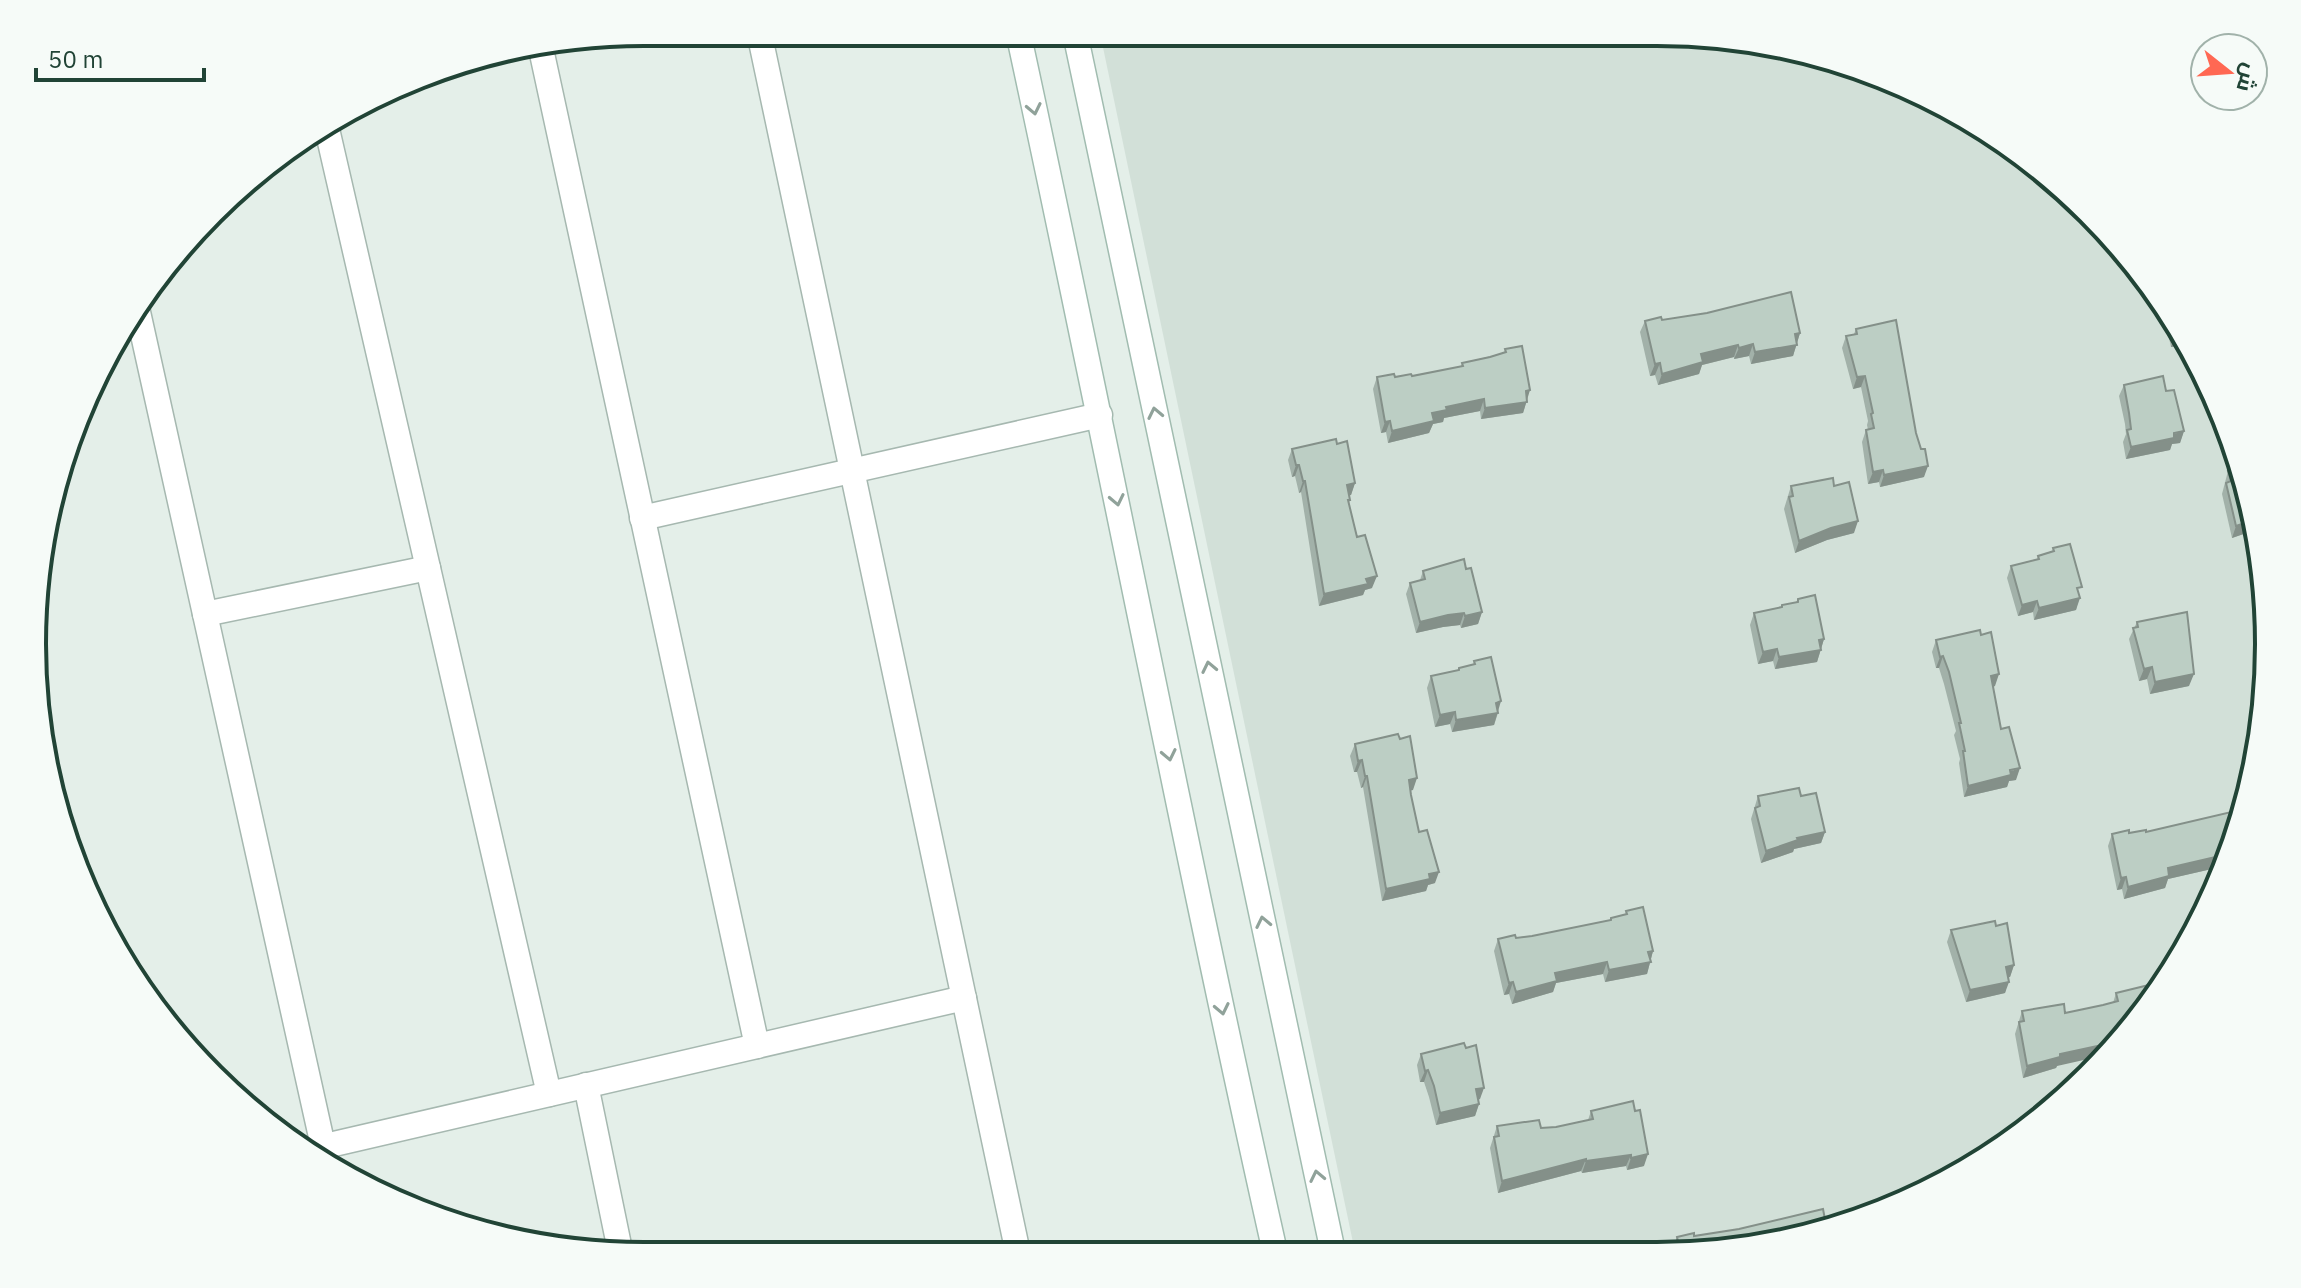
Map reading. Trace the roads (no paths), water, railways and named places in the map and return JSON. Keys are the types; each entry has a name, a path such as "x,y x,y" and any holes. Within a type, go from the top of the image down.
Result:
{"street":[{"path":"762,46 1016,1242"},
{"path":"1021,46 1273,1242"},
{"path":"1078,46 1331,1242"},
{"path":"542,55 757,1046"},
{"path":"329,136 549,1094"},
{"path":"140,322 205,614 315,1143"},
{"path":"642,518 1100,415"},
{"path":"205,614 428,568"},
{"path":"321,1147 964,998"},
{"path":"586,1085 618,1241"}]}
